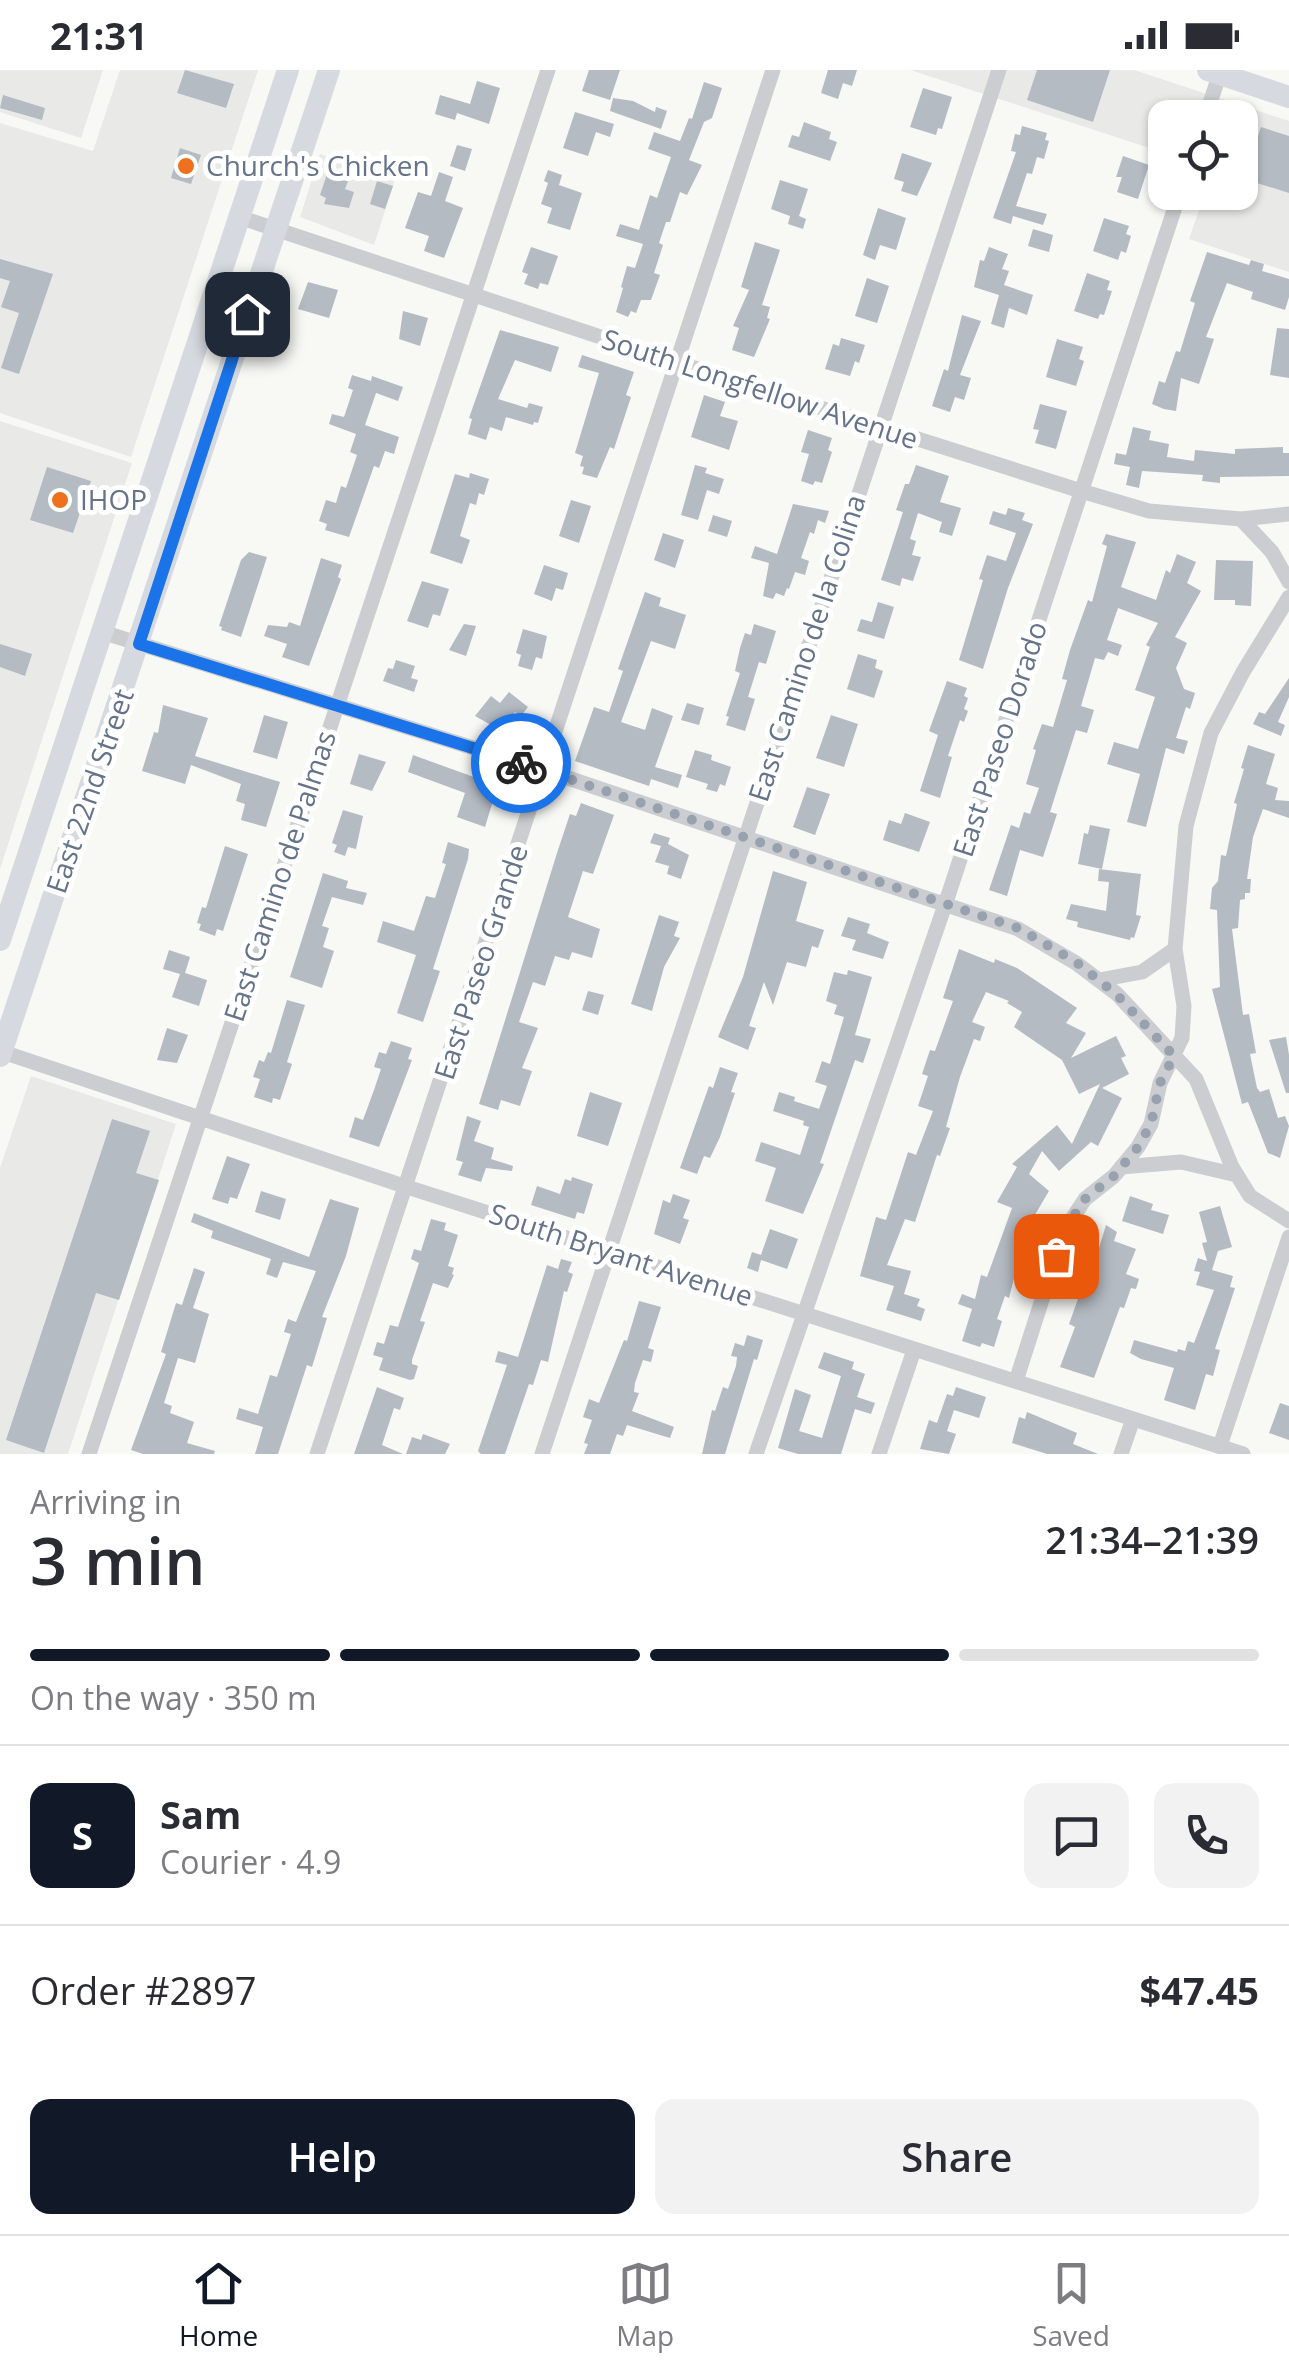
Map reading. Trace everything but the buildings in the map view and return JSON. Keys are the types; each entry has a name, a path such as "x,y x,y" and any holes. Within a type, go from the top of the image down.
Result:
{"main road":[{"name":"East 22nd Street","path":"0,940 288,70"},
{"name":"East 22nd Street","path":"0,1053 328,70"},
{"path":"1216,71 1289,97"}],"street":[{"name":"East Camino de Palmas","path":"89,1454 548,70"},
{"name":"East Paseo Grande","path":"318,1454 773,70"},
{"name":"East Camino de la Colina","path":"542,1454 1000,70"},
{"path":"1209,100 1216,71"},
{"name":"East Paseo Dorado","path":"756,1454 946,902 1174,210"},
{"name":"South Longfellow Avenue","path":"240,218 1081,491 1149,510 1241,519 1289,514"},
{"path":"1241,519 1272,552 1289,582"},
{"path":"1016,1381 1064,1231 1085,1199 1121,1167 1151,1124 1160,1083 1182,1038 1184,1006 1175,950 1186,826 1211,734 1289,597"},
{"path":"102,632 544,770 1018,928 1116,994 1196,1079 1237,1175 1250,1196 1289,1221"},
{"path":"1099,980 1142,972 1175,950"},
{"name":"South Bryant Avenue","path":"0,1053 1243,1454"},
{"path":"1121,1167 1181,1162 1237,1175"},
{"path":"1220,1446 1289,1238"},
{"path":"878,1454 914,1350"},
{"path":"1121,1454 1133,1419"}],"shaded area":[{"path":"0,70 103,70 81,138 0,112"},
{"path":"120,70 258,70 131,457 0,413 0,123 93,151"},
{"path":"910,70 1134,70 1225,100 1148,100 1148,147"},
{"path":"1258,111 1289,121 1289,272 1189,239 1199,210 1258,210"},
{"path":"320,154 395,180 374,245 300,217"},
{"path":"0,421 132,463 0,869"},
{"path":"31,1076 176,1124 68,1454 0,1454 0,1168"}],"way so far":[{"path":"521,763 1018,928 1076,962 1116,994 1174,1056 1160,1083 1151,1124 1138,1147 1114,1176 1085,1199 1064,1231 1056,1256"}],"place":[{"name":"Church's Chicken","path":"186,166"},
{"name":"IHOP","path":"60,500"}],"route":[{"path":"247,314 139,644 521,763"}]}
